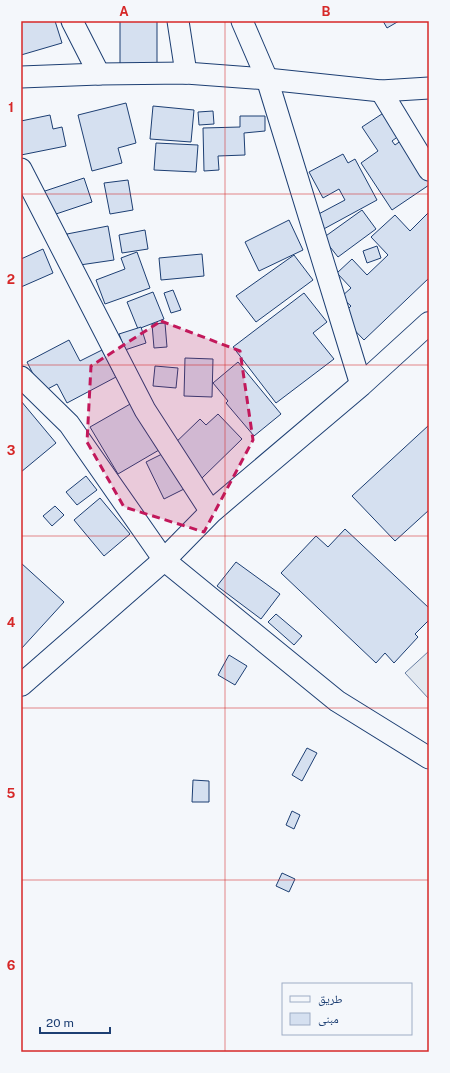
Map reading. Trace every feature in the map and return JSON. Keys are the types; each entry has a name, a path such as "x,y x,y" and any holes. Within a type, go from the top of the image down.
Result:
{"main road":[{"path":"24,677 164,560 211,512 361,385 429,324"}],"street":[{"path":"72,21 99,74"},
{"path":"178,21 186,73"},
{"path":"242,21 267,79 361,385"},
{"path":"21,77 186,73 267,79 381,92 429,88"},
{"path":"381,92 429,170"},
{"path":"21,169 145,410 211,512"},
{"path":"21,377 69,424 164,560 337,701 429,758"}],"highlighted area":[{"path":"161,321 240,351 253,440 204,532 124,507 87,442 91,366"}],"shaded area":[{"path":"429,651 429,699 405,673"}],"building":[{"path":"21,21 55,21 62,43 21,55"},
{"path":"120,21 157,21 157,67 120,67"},
{"path":"383,21 399,21 387,28"},
{"path":"126,103 136,143 118,148 122,163 92,171 78,115"},
{"path":"153,106 194,110 191,142 150,139"},
{"path":"388,110 404,132 392,141 395,145 402,140 429,179 429,185 392,210 361,163 378,151 362,127"},
{"path":"213,111 214,124 199,125 198,112"},
{"path":"50,115 53,129 62,127 66,146 21,155 21,121"},
{"path":"240,116 265,116 265,131 244,133 245,155 218,156 219,170 204,171 203,128 240,127"},
{"path":"156,143 198,145 196,172 154,170"},
{"path":"343,154 348,163 355,159 377,200 320,231 313,217 345,200 339,189 323,198 309,172"},
{"path":"84,178 92,202 50,216 42,192"},
{"path":"128,180 133,210 110,214 104,183"},
{"path":"362,210 376,229 338,257 323,238"},
{"path":"429,212 429,278 364,340 341,316 351,306 341,297 351,288 337,273 352,259 367,275 388,255 371,237 395,215 410,231"},
{"path":"289,220 303,250 259,271 245,242"},
{"path":"108,226 114,260 73,266 67,234"},
{"path":"145,230 148,249 122,253 119,235"},
{"path":"377,246 381,258 367,263 363,251"},
{"path":"43,249 53,273 21,287 21,259"},
{"path":"137,252 150,288 105,304 96,280 125,269 121,258"},
{"path":"202,254 204,276 161,280 159,258"},
{"path":"294,255 313,280 256,322 236,296"},
{"path":"173,290 181,310 171,313 164,293"},
{"path":"153,292 164,319 138,329 127,302"},
{"path":"304,293 327,322 313,333 334,359 276,403 233,347"},
{"path":"165,323 167,347 154,348 152,324"},
{"path":"141,327 146,343 125,350 119,334"},
{"path":"69,340 80,361 102,350 116,377 67,403 57,384 42,392 27,362"},
{"path":"185,358 213,359 212,397 184,396"},
{"path":"238,362 281,414 254,436 226,403 228,401 213,383"},
{"path":"155,366 178,368 176,388 153,386"},
{"path":"21,401 56,443 21,472"},
{"path":"132,403 159,450 118,474 90,427"},
{"path":"218,414 242,439 201,479 170,448 200,419 206,425"},
{"path":"429,425 429,510 395,541 352,496"},
{"path":"168,451 186,488 164,499 146,462"},
{"path":"86,476 97,490 77,505 66,492"},
{"path":"100,498 130,534 104,556 74,520"},
{"path":"55,506 64,515 52,526 43,516"},
{"path":"345,529 429,608 429,620 415,634 418,637 394,663 385,653 376,663 281,573 316,536 328,547"},
{"path":"236,562 280,594 261,619 217,586"},
{"path":"21,563 64,602 21,649"},
{"path":"276,614 302,636 294,645 268,622"},
{"path":"229,655 247,666 235,685 218,675"},
{"path":"307,748 317,753 302,781 292,775"},
{"path":"193,780 209,781 209,802 192,802"},
{"path":"292,811 300,815 294,829 286,825"},
{"path":"282,873 295,879 289,892 276,886"}]}
